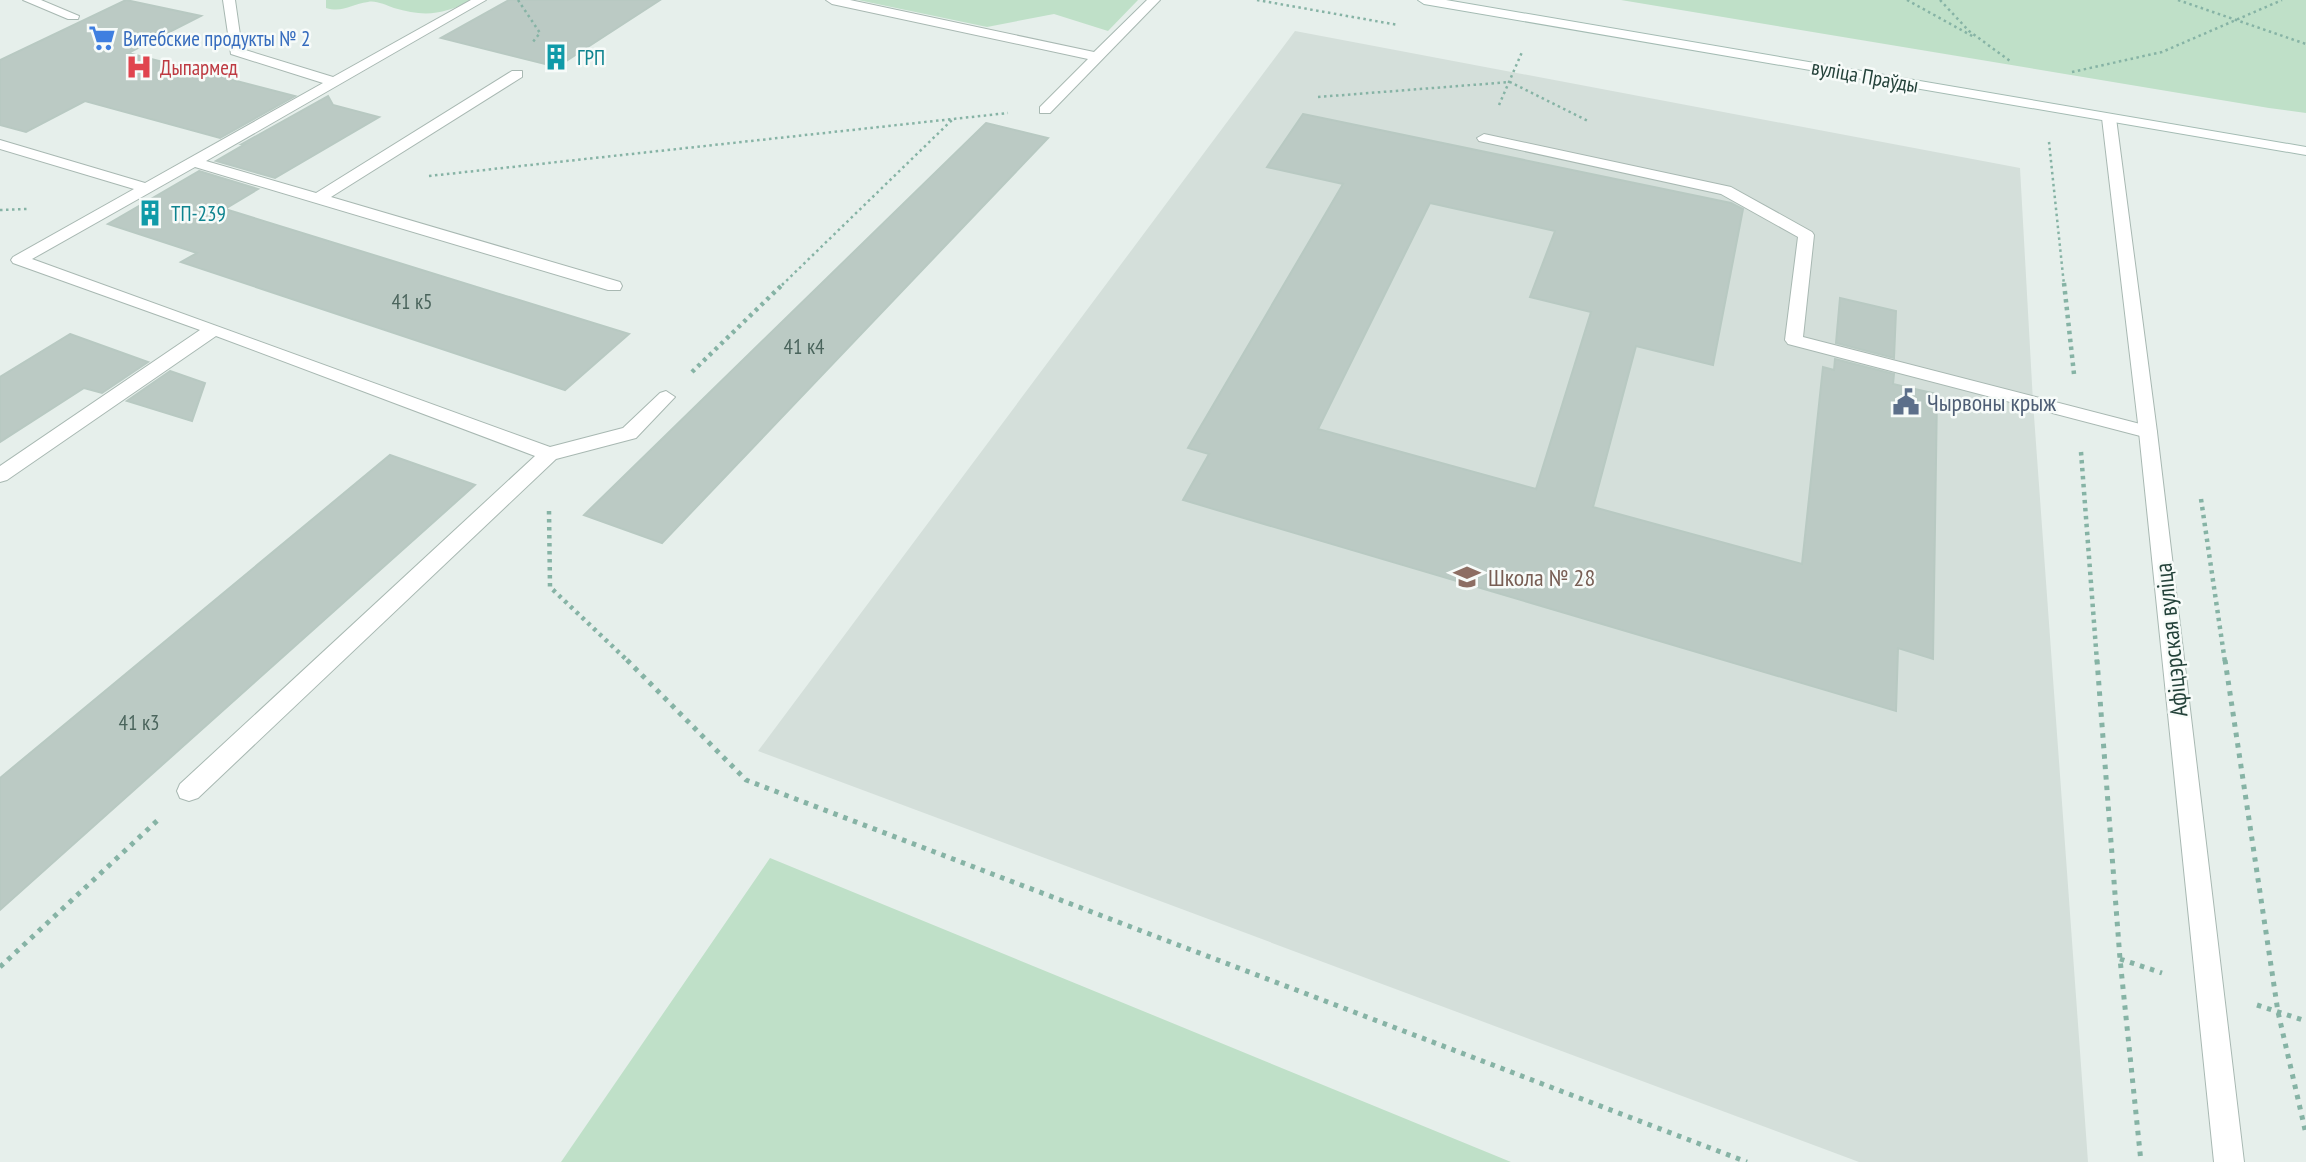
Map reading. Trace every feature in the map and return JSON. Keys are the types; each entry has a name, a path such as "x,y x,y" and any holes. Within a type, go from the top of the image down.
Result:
{"street":[{"path":"29,0 73,16"},
{"path":"229,0 236,51 335,82"},
{"path":"0,263 19,260 480,0"},
{"path":"832,0 1097,57"},
{"path":"1045,110 1154,0"},
{"name":"вуліца Праўды","path":"1424,0 2306,151"},
{"path":"319,198 517,74"},
{"name":"Афіцэрская вуліца","path":"2109,118 2148,432 2229,1162"},
{"path":"1485,138 1726,190 1806,235 1794,340 2148,432"},
{"path":"0,144 146,188"},
{"path":"194,162 614,286"},
{"path":"19,260 214,329 549,454"},
{"path":"0,475 214,329"},
{"path":"189,791 549,454 629,433 666,397"}],"path":[{"path":"1907,0 1990,46"},
{"path":"1940,0 1969,31 2017,66"},
{"path":"2178,0 2306,44"},
{"path":"2061,74 2162,52 2282,0"},
{"path":"1485,138 1524,47"},
{"path":"422,176 955,117 1045,110"},
{"path":"666,397 955,117"},
{"path":"2049,135 2078,414 2120,958 2141,1162"},
{"path":"549,454 550,587 675,706 746,780 1747,1162"},
{"path":"2200,493 2278,1012 2306,1134"},
{"path":"0,967 189,791"}],"shaded area":[{"name":"Школа № 28","path":"1295,31 2020,168 2033,402 2088,1162 1859,1162 758,751"}],"green space":[{"path":"326,0 472,0 452,9 424,13 405,11 374,2 332,9 326,8"},
{"path":"858,0 1138,0 1108,31 1054,14 987,27"},
{"path":"1621,0 2306,0 2306,113 2269,108"},
{"path":"770,858 1511,1162 561,1162"}],"building":[{"path":"126,0 201,16 128,53 295,96 220,138 85,101 26,132 0,125 0,60"},
{"path":"509,0 660,0 557,67 441,38"},
{"path":"328,96 333,105 379,117 275,178 216,161 245,144 242,144"},
{"path":"1303,114 1731,203 1743,209 1713,365 1636,346 1593,507 1802,564 1823,367 1834,370 1835,359 1894,374 1893,384 1937,394 1933,659 1898,648 1896,711 1183,500 1209,454 1188,448 1343,184 1267,167","holes":["1430,203 1555,231 1530,297 1591,312 1536,489 1318,429"]},
{"path":"986,123 1048,138 662,543 584,515"},
{"path":"199,171 258,189 225,209 629,334 565,390 181,262 197,253 108,224"},
{"path":"1840,298 1896,311 1894,358 1836,343"},
{"path":"70,334 148,362 102,393 84,388 0,442 0,377"},
{"path":"170,371 205,383 192,421 127,401"},
{"path":"390,455 475,485 0,910 0,778"}],"place":[{"name":"Витебские продукты № 2","path":"102,38"},
{"name":"ГРП","path":"556,57"},
{"name":"Дыпармед","path":"139,67"},
{"name":"ТП-239","path":"150,213"},
{"name":"Чырвоны крыж","path":"1906,402"},
{"name":"Школа № 28","path":"1467,577"}]}
